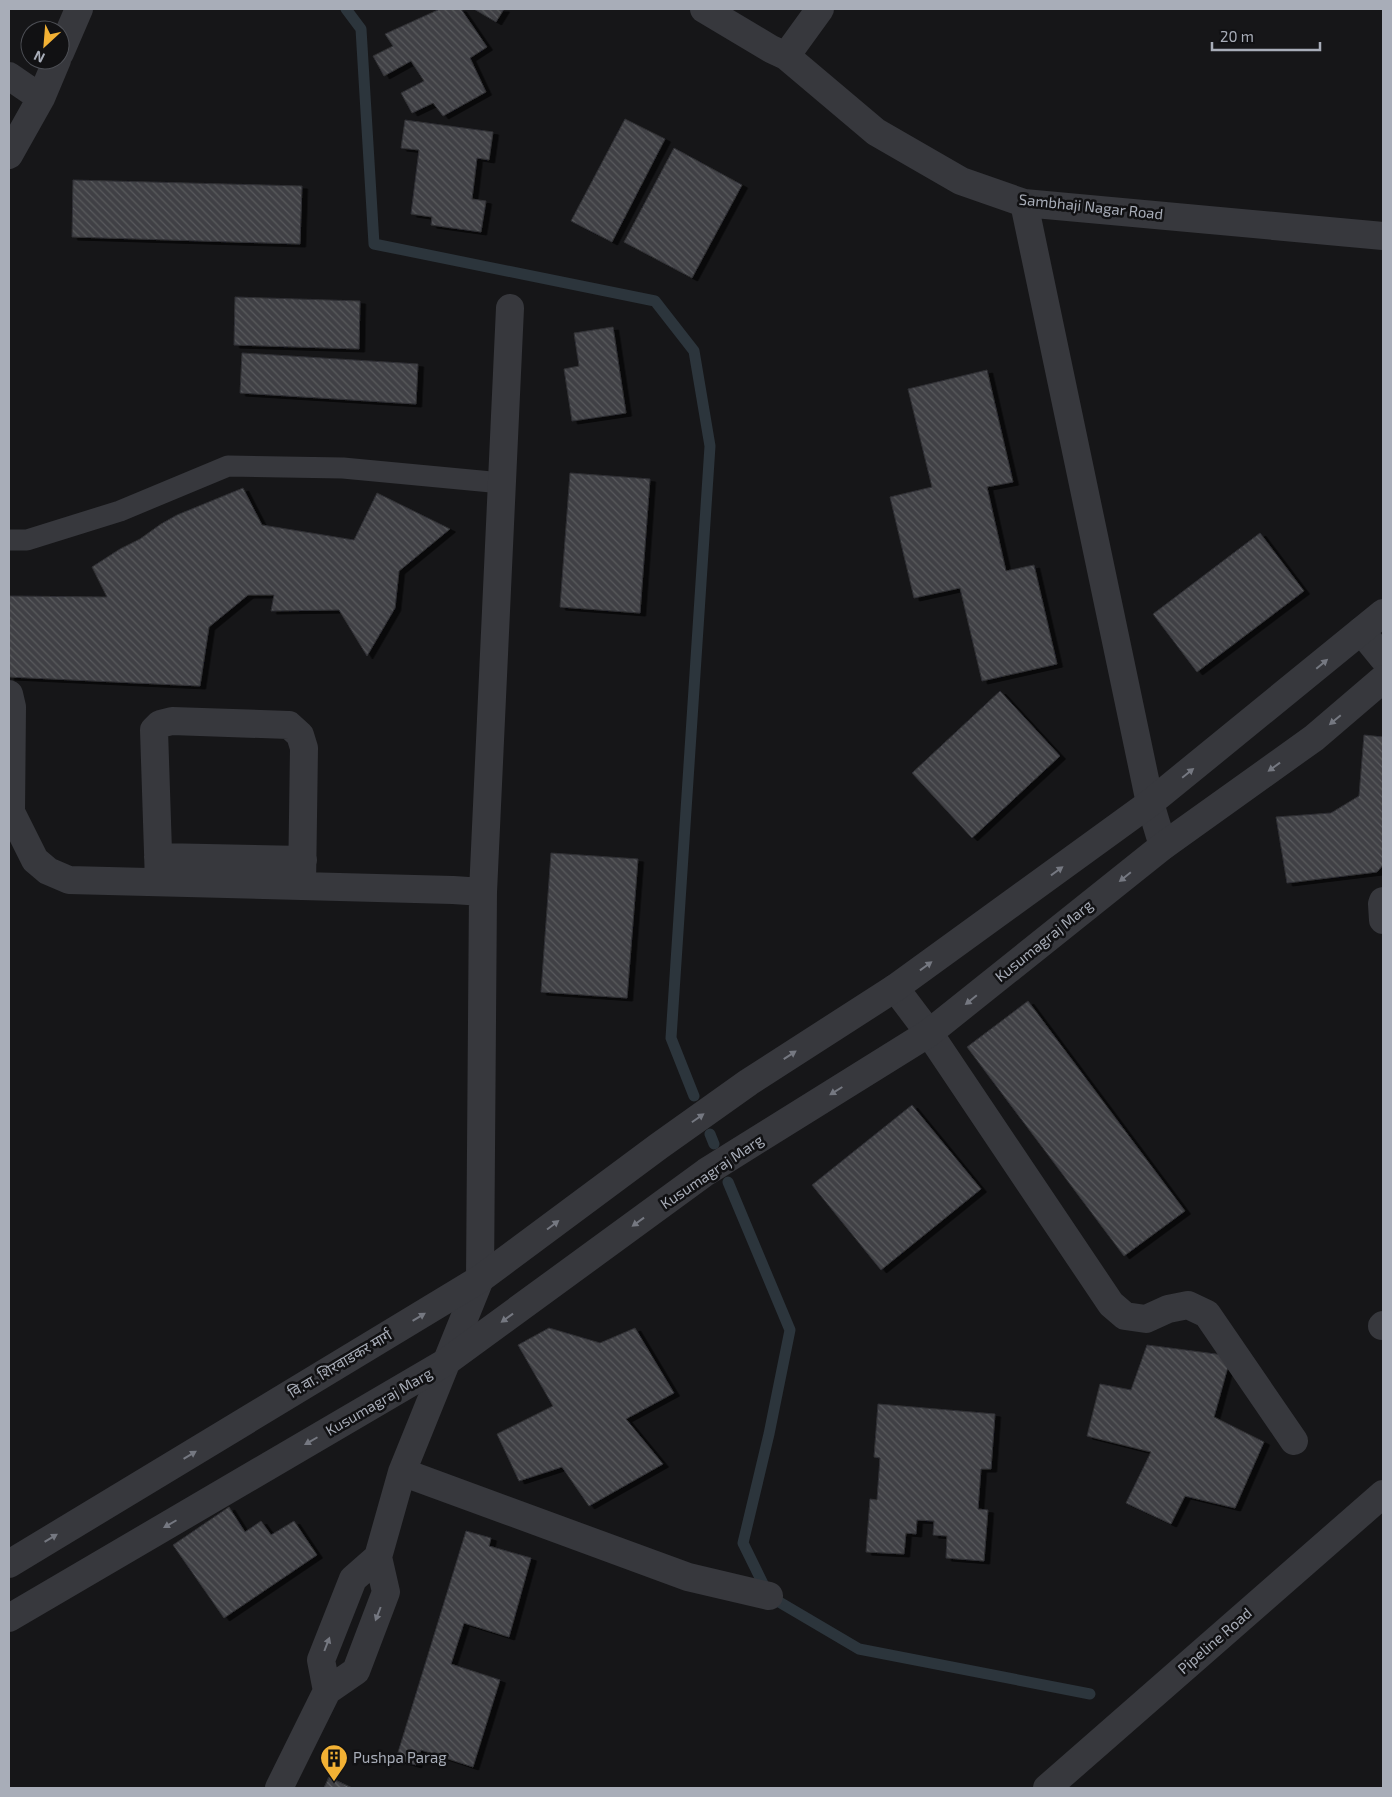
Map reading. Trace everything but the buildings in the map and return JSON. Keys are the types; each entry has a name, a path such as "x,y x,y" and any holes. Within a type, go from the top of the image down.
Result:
{"street":[{"path":"70,30 79,9"},
{"name":"Sambhaji Nagar Road","path":"704,9 770,49 786,56 876,132 961,181 1024,203 1383,236"},
{"path":"786,56 820,9"},
{"path":"9,155 41,98 53,70"},
{"path":"9,76 41,98"},
{"path":"1024,203 1150,803 1163,846"},
{"path":"280,1788 327,1692 356,1671 386,1592 378,1557 402,1472 480,1279 483,892 510,308"},
{"path":"1294,1441 1207,1314 1188,1305 1168,1309 1146,1319 1125,1316 1111,1304 929,1033 895,988 1150,803 1383,613"},
{"path":"1361,631 1383,658"},
{"name":"Kusumagraj Marg","path":"9,1618 446,1362 706,1172 929,1033 1163,846 1314,738 1383,679"},
{"path":"9,694 12,707 10,812 35,860 48,871 69,880 158,870 303,873 483,892"},
{"path":"158,870 154,730 160,724 172,721 289,725 300,736 304,748 303,873"},
{"path":"1383,901 1383,920"},
{"name":"वि.वा. शिरवाडकर मार्ग","path":"9,1564 480,1279 659,1146 749,1082 895,988"},
{"path":"402,1472 688,1577 769,1596"},
{"name":"Pipeline Road","path":"1047,1788 1383,1494"},
{"path":"327,1692 321,1660 352,1579 378,1557"}],"lane":[{"path":"9,540 27,540 120,511 228,466 343,468 502,483"}],"waterway":[{"path":"346,9 361,29 374,244 655,301 694,351 710,446 671,1038 694,1096"},
{"path":"710,1134 714,1144"},
{"path":"728,1182 790,1330 769,1434 743,1543 769,1596 859,1649 1090,1694"}],"place":[{"name":"Pushpa Parag","path":"334,1782"}]}
